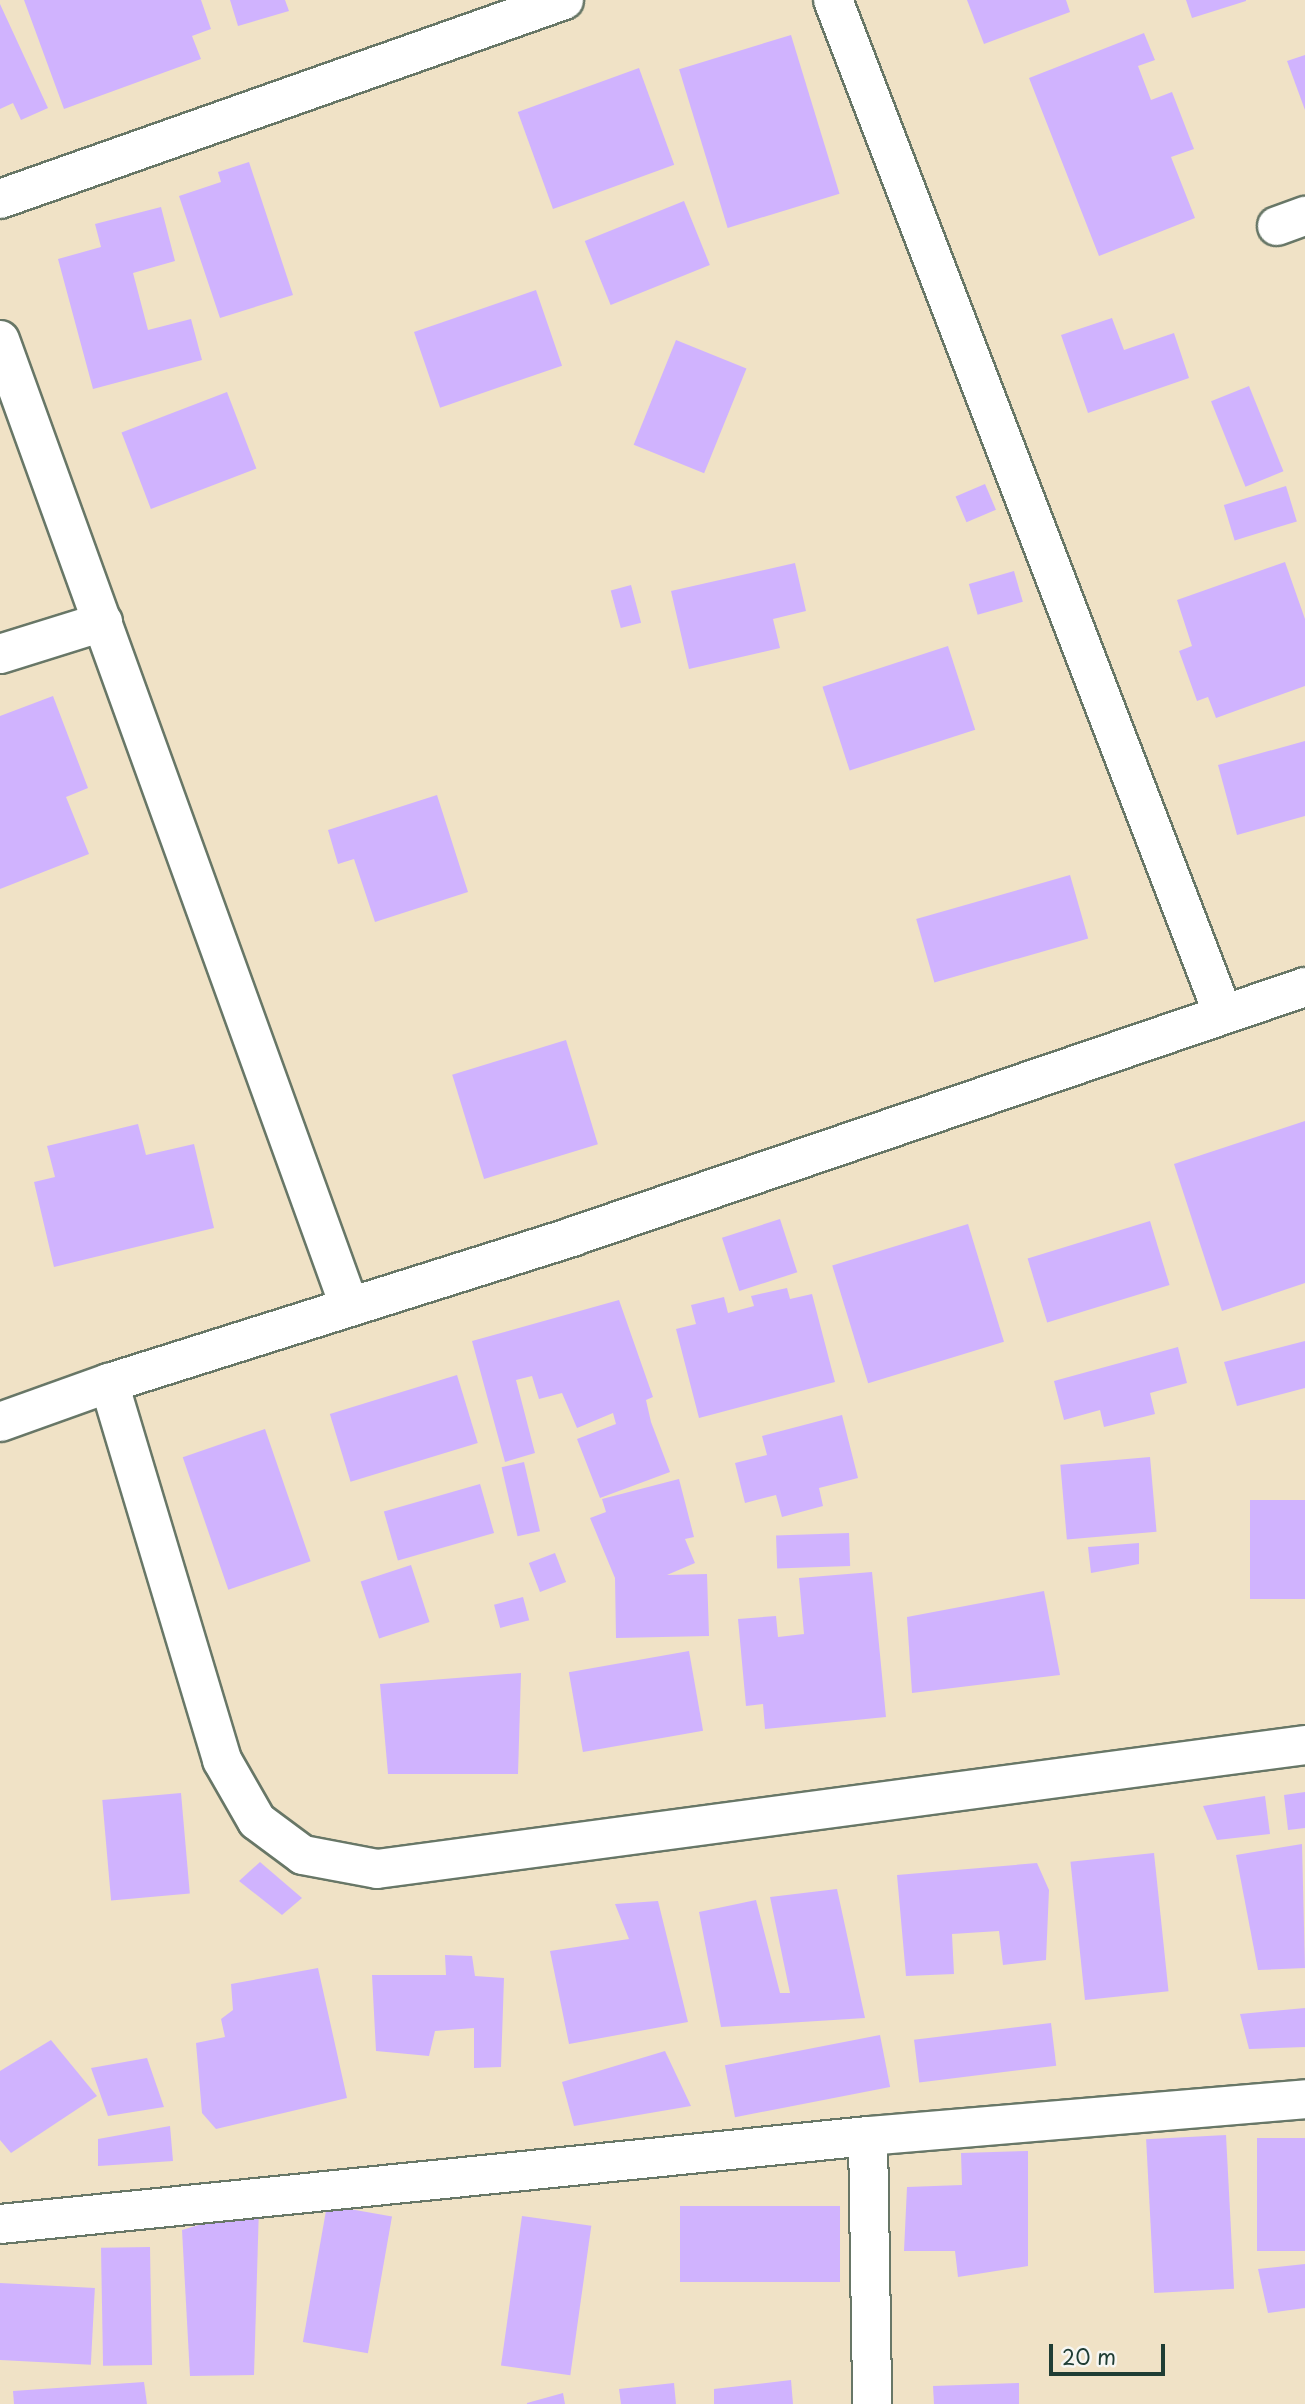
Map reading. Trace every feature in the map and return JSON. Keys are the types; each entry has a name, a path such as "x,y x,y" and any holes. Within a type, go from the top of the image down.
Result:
{"street":[{"path":"0,199 564,0"},
{"path":"833,0 1223,1014"},
{"path":"0,340 349,1305"},
{"path":"0,654 103,622"},
{"path":"0,1422 109,1383 349,1305 574,1236 1305,987"},
{"path":"109,1383 222,1760 257,1821 303,1855 377,1869 1305,1745"},
{"path":"0,2224 868,2136 1305,2099"},
{"path":"868,2136 872,2404"}],"building":[{"path":"24,0 201,0 211,29 192,36 201,59 64,109"},
{"path":"230,0 285,0 289,11 238,26"},
{"path":"967,0 1066,0 1070,12 984,44"},
{"path":"1186,0 1246,0 1246,1 1192,18"},
{"path":"0,4 48,108 21,120 13,103 0,109"},
{"path":"1144,33 1155,60 1138,66 1151,100 1172,92 1194,149 1171,157 1195,218 1099,256 1029,78"},
{"path":"791,35 840,194 728,228 679,69"},
{"path":"1305,55 1305,110 1287,61"},
{"path":"639,68 674,165 553,209 518,112"},
{"path":"249,162 293,295 220,318 179,196 221,182 218,172"},
{"path":"684,201 710,265 611,305 585,241"},
{"path":"161,207 175,261 133,273 148,330 191,319 202,360 93,389 58,259 101,247 95,224"},
{"path":"536,290 562,366 440,408 414,332"},
{"path":"1112,318 1124,350 1174,333 1189,378 1088,413 1061,335"},
{"path":"676,340 746,368 704,473 634,445"},
{"path":"1249,386 1283,471 1245,487 1211,401"},
{"path":"227,392 256,469 151,509 122,432"},
{"path":"985,484 996,510 966,522 956,497"},
{"path":"1286,486 1297,521 1235,540 1224,505"},
{"path":"1285,562 1305,619 1305,686 1216,718 1208,697 1197,701 1179,651 1192,646 1177,600"},
{"path":"795,563 806,611 773,619 780,648 689,669 671,591"},
{"path":"1014,571 1023,602 978,615 969,584"},
{"path":"631,585 641,623 621,628 611,590"},
{"path":"948,646 975,730 850,770 822,687"},
{"path":"53,696 88,788 66,797 89,854 0,889 0,716"},
{"path":"1305,741 1305,816 1237,835 1218,765"},
{"path":"437,795 468,892 375,922 354,859 338,864 328,830"},
{"path":"1070,875 1088,938 934,983 916,919"},
{"path":"566,1040 598,1144 484,1179 452,1075"},
{"path":"1305,1121 1305,1283 1222,1311 1174,1164"},
{"path":"138,1124 146,1155 194,1144 214,1228 54,1267 34,1182 55,1177 47,1146"},
{"path":"780,1219 797,1272 739,1291 722,1238"},
{"path":"1150,1221 1170,1285 1047,1322 1028,1258"},
{"path":"968,1224 1004,1342 868,1383 832,1266"},
{"path":"787,1288 790,1299 812,1294 835,1382 699,1418 676,1329 696,1324 691,1305 724,1297 728,1313 754,1306 751,1296"},
{"path":"619,1300 653,1397 646,1400 651,1422 670,1472 600,1498 577,1439 616,1424 613,1413 577,1428 562,1393 539,1399 532,1376 516,1380 535,1453 505,1462 472,1341"},
{"path":"1305,1341 1305,1388 1237,1406 1224,1362"},
{"path":"1178,1347 1187,1383 1150,1393 1155,1414 1104,1427 1100,1410 1064,1420 1054,1381"},
{"path":"457,1375 478,1443 351,1482 330,1414"},
{"path":"842,1415 858,1478 819,1488 823,1506 782,1517 776,1495 745,1503 735,1463 767,1455 762,1436"},
{"path":"265,1429 311,1561 228,1590 183,1457"},
{"path":"1150,1457 1157,1532 1067,1540 1060,1465"},
{"path":"524,1462 540,1531 518,1536 502,1467"},
{"path":"679,1479 694,1537 685,1539 695,1563 667,1575 707,1574 709,1636 616,1638 615,1578 590,1518 606,1512 602,1499"},
{"path":"480,1484 494,1533 398,1561 384,1512"},
{"path":"1250,1500 1305,1500 1305,1599 1250,1599"},
{"path":"849,1533 850,1566 777,1569 776,1536"},
{"path":"1139,1543 1139,1564 1091,1573 1088,1547"},
{"path":"555,1553 566,1582 540,1592 529,1563"},
{"path":"411,1565 430,1622 379,1638 361,1581"},
{"path":"872,1572 886,1717 765,1729 763,1704 746,1706 738,1619 776,1616 778,1637 804,1634 799,1578"},
{"path":"1044,1591 1060,1675 912,1693 907,1617"},
{"path":"523,1597 529,1620 500,1628 494,1605"},
{"path":"689,1651 703,1731 583,1752 569,1672"},
{"path":"521,1673 518,1774 388,1774 380,1684"},
{"path":"1305,1792 1305,1828 1288,1830 1284,1795"},
{"path":"181,1793 190,1894 111,1901 102,1800"},
{"path":"1265,1796 1270,1834 1217,1840 1203,1806"},
{"path":"1302,1844 1305,1968 1258,1970 1236,1855"},
{"path":"1154,1853 1169,1991 1085,2000 1070,1862"},
{"path":"260,1862 302,1898 282,1915 239,1881"},
{"path":"1037,1863 1049,1890 1046,1960 1003,1965 999,1931 952,1934 954,1974 906,1976 897,1875"},
{"path":"837,1889 865,2018 721,2027 699,1912 756,1900 780,1993 790,1993 770,1897"},
{"path":"658,1901 688,2022 569,2044 550,1951 629,1939 615,1904"},
{"path":"445,1955 472,1956 475,1976 504,1978 501,2067 474,2068 474,2028 435,2031 429,2056 376,2051 372,1975 446,1975"},
{"path":"318,1968 347,2098 216,2129 202,2113 196,2043 225,2037 221,2019 233,2010 231,1984"},
{"path":"1305,2008 1305,2047 1249,2049 1240,2014"},
{"path":"1051,2023 1056,2066 919,2082 914,2040"},
{"path":"880,2035 890,2087 735,2117 725,2065"},
{"path":"51,2040 97,2096 11,2153 0,2140 0,2071"},
{"path":"665,2051 691,2106 574,2126 562,2082"},
{"path":"147,2058 164,2107 108,2116 91,2068"},
{"path":"170,2126 173,2161 98,2166 98,2139"},
{"path":"1226,2135 1234,2289 1154,2293 1146,2139"},
{"path":"1257,2138 1305,2138 1305,2251 1257,2251"},
{"path":"1028,2151 1028,2266 958,2277 955,2251 904,2251 907,2187 962,2185 961,2153"},
{"path":"327,2205 392,2216 368,2353 303,2342"},
{"path":"680,2206 840,2206 840,2282 680,2282"},
{"path":"259,2207 254,2375 190,2376 182,2230"},
{"path":"522,2216 591,2226 570,2375 501,2366"},
{"path":"150,2247 152,2365 103,2366 101,2248"},
{"path":"1305,2264 1305,2308 1268,2313 1258,2269"},
{"path":"0,2283 95,2288 91,2365 0,2360"},
{"path":"791,2380 793,2404 714,2404 714,2389"},
{"path":"144,2382 147,2404 14,2404 13,2391"},
{"path":"674,2383 676,2404 621,2404 619,2389"},
{"path":"1019,2383 1019,2404 934,2404 933,2386"},
{"path":"563,2393 565,2404 527,2404 527,2403"}]}
